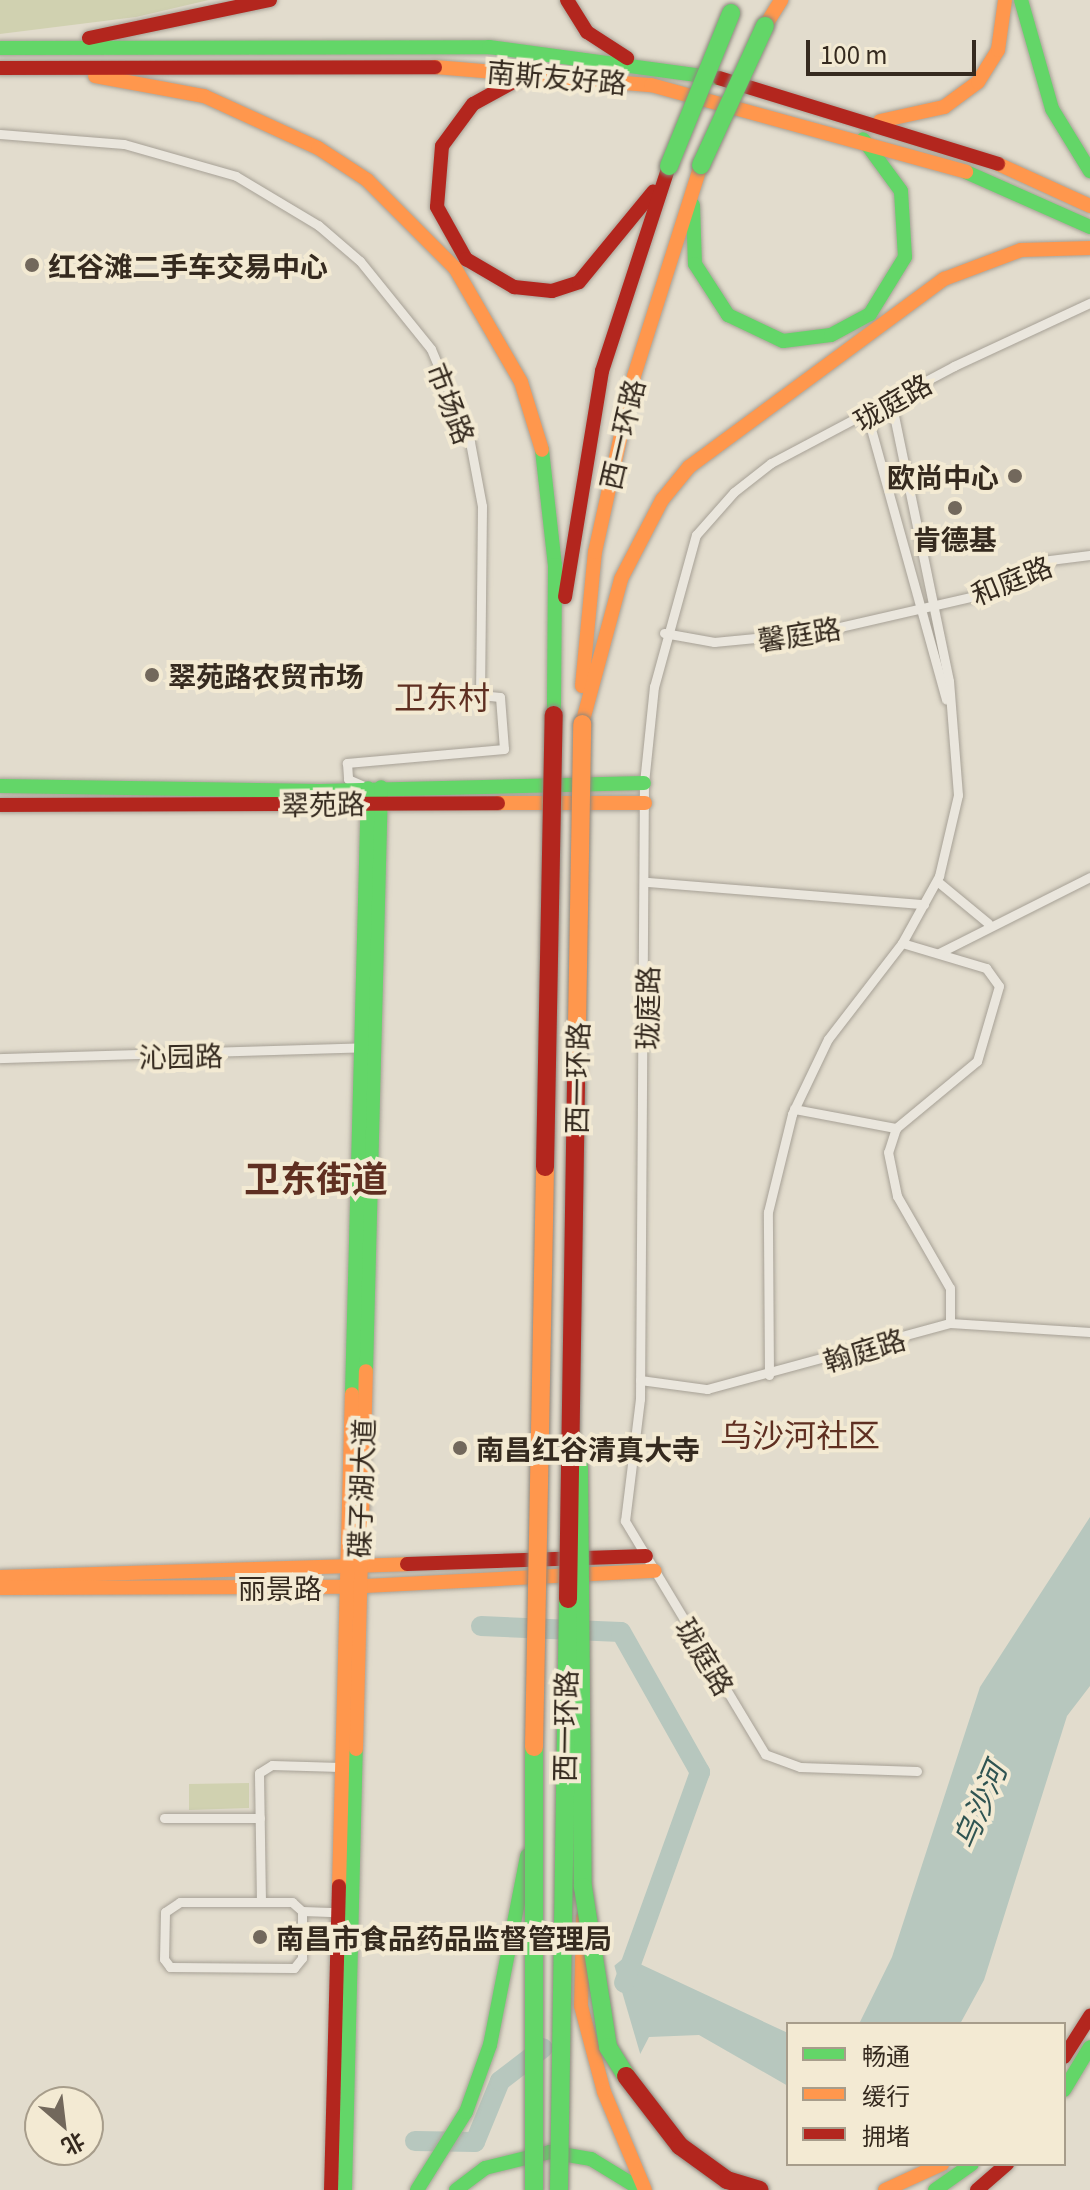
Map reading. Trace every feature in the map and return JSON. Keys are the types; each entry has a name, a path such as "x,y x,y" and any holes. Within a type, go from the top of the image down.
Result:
{"main road":[{"path":"24,47 270,0"},
{"path":"567,0 587,32 645,66"},
{"name":"西一环路","path":"559,2190 581,640 595,552 662,273 701,165 779,0"},
{"path":"875,122 944,107 978,82 998,50 1005,0"},
{"path":"1021,0 1045,93 1090,171"},
{"name":"西一环路","path":"534,2190 532,1830 554,715 575,508 602,371 669,166 734,4"},
{"name":"南斯友好路","path":"0,48 489,47 645,66 741,81 875,122 990,160 1090,206"},
{"name":"南斯友好路","path":"0,68 310,63 532,73 651,85 861,137 970,173 1090,227"},
{"path":"21,68 144,82 259,117 367,180 455,268 521,382 541,442 555,565 554,715"},
{"path":"532,73 473,104 442,146 437,207 466,259 489,276 552,291 579,282 623,238 669,166"},
{"path":"701,165 690,243 703,282 743,327 783,341 808,339 870,314 905,257 901,191 861,137"},
{"path":"582,724 621,579 662,500 689,467 944,279 1021,250 1090,248"},
{"name":"翠苑路","path":"0,805 374,795 644,783"},
{"name":"翠苑路","path":"0,786 645,803"},
{"name":"碟子湖大道","path":"342,2188 361,1047 374,795"},
{"name":"碟子湖大道","path":"342,2188 337,1912 340,1767 352,1578 374,795"},
{"path":"570,1378 580,1484 581,2006 604,2092 643,2190"},
{"name":"丽景路","path":"0,1588 352,1578 651,1564"},
{"name":"丽景路","path":"0,1577 352,1578"},
{"path":"417,2190 466,2112 490,2045 532,1830"},
{"path":"583,1887 608,2047 645,2109 680,2146 727,2180 759,2190"},
{"path":"1066,2054 1090,2016"},
{"path":"1066,2087 1090,2047"},
{"path":"456,2190 485,2168 550,2152 591,2159 643,2190"},
{"path":"885,2190 938,2166"},
{"path":"935,2190 970,2166"},
{"path":"977,2190 1005,2166"}],"street":[{"name":"市场路","path":"0,134 124,144 236,176 318,225 360,261 431,349 470,442 482,506 480,695 500,697 504,749 347,763 348,779 374,795"},
{"name":"珑庭路","path":"917,1771 800,1767 765,1754 625,1521 640,1380 648,882 644,783 664,633 696,535 734,492 771,463 868,418 891,401 1090,303"},
{"path":"891,401 921,527 927,608"},
{"path":"769,1375 768,1212 794,1109 828,1039 902,943 937,881 958,795 948,703 927,608 868,418"},
{"name":"和庭路","path":"927,608 980,595 1042,561 1090,555"},
{"name":"馨庭路","path":"664,633 714,642 778,640 927,608"},
{"path":"939,953 988,923 1090,877"},
{"path":"937,881 988,923"},
{"path":"648,882 924,904"},
{"path":"902,943 993,973 999,986 992,1027 966,1074 896,1128 890,1174 905,1215 950,1288 950,1323"},
{"name":"沁园路","path":"0,1058 361,1047"},
{"path":"794,1109 896,1128"},
{"name":"翰庭路","path":"640,1380 707,1389 769,1375 950,1323 1090,1332"},
{"path":"261,1902 260,1818 264,1767 340,1767"},
{"path":"164,1818 260,1818"},
{"path":"302,1911 302,1958 294,1968 170,1967 164,1959 170,1906 292,1902 302,1911 337,1912"}],"green space":[{"path":"0,0 209,0 136,17 0,34"},
{"path":"249,1783 249,1808 189,1810 189,1784"}],"water":[{"name":"乌沙河","path":"1090,1517 1090,1686 1067,1716 984,1980 961,2022 860,2022 892,1957 980,1687"},
{"path":"625,1957 786,2032 786,2085 699,2035 649,2037 620,2093 521,2042"}],"pier":[{"path":"613,1961 642,2060 621,2096 517,2043"},
{"path":"874,2166 879,2190 775,2190 777,2168 844,2172"}],"waterway":[{"path":"481,1626 621,1632 700,1772 624,1983"},
{"path":"415,2141 475,2142 500,2081 543,2048"}],"traffic: fast":[{"path":"1021,0 1052,109 1090,171"},
{"path":"669,166 731,13"},
{"path":"701,165 765,26"},
{"path":"0,48 489,47 719,78"},
{"path":"693,205 695,264 728,315 783,341 831,335 870,314 905,257 901,191 863,139"},
{"path":"966,172 1090,227"},
{"path":"542,450 555,565 554,715"},
{"path":"0,786 320,791 644,783"},
{"path":"366,1371 381,787"},
{"path":"352,1394 368,788"},
{"path":"579,1467 583,1887 608,2047 626,2076"},
{"path":"559,2190 568,1599"},
{"path":"534,1747 534,2190"},
{"path":"345,2190 356,1749"},
{"path":"417,2190 466,2112 490,2045 527,1856"},
{"path":"1066,2087 1090,2047"},
{"path":"456,2190 485,2168 550,2152 591,2159 642,2190"},
{"path":"935,2190 969,2166"}],"traffic: slow":[{"path":"765,26 781,0"},
{"path":"880,121 944,107 978,82 998,50 1005,0"},
{"path":"435,67 651,85 966,172"},
{"path":"95,76 204,96 318,148 367,180 455,268 521,382 542,450"},
{"path":"998,164 1090,206"},
{"path":"582,686 595,552 634,376 701,165"},
{"path":"582,724 621,579 662,500 689,467 944,279 1021,250 1090,248"},
{"path":"576,1082 582,724"},
{"path":"498,803 645,803"},
{"path":"534,1747 545,1167"},
{"path":"356,1749 366,1371"},
{"path":"339,1886 352,1394"},
{"path":"0,1577 407,1564"},
{"path":"0,1588 346,1587 655,1571"},
{"path":"583,1918 581,2006 604,2092 645,2190"},
{"path":"885,2190 938,2166"}],"traffic: jam":[{"path":"89,38 270,0"},
{"path":"567,0 587,32 627,58"},
{"path":"0,68 435,67"},
{"path":"526,75 473,104 442,146 437,207 466,259 514,287 552,291 579,282 653,192"},
{"path":"719,78 998,164"},
{"path":"565,597 602,371 669,166"},
{"path":"545,1167 554,715"},
{"path":"0,805 498,803"},
{"path":"568,1599 576,1082"},
{"path":"407,1564 646,1556"},
{"path":"331,2190 339,1886"},
{"path":"1066,2054 1090,2016"},
{"path":"626,2076 680,2146 727,2180 759,2190"},
{"path":"977,2190 1005,2166"}],"place":[{"name":"红谷滩二手车交易中心","path":"32,265"},
{"name":"欧尚中心","path":"1015,476"},
{"name":"肯德基","path":"955,508"},
{"name":"翠苑路农贸市场","path":"152,675"},
{"name":"南昌红谷清真大寺","path":"460,1448"},
{"name":"南昌市食品药品监督管理局","path":"260,1937"}],"district":[{"name":"卫东村","path":"442,695"},
{"name":"卫东街道","path":"316,1177"},
{"name":"乌沙河社区","path":"800,1433"}]}
